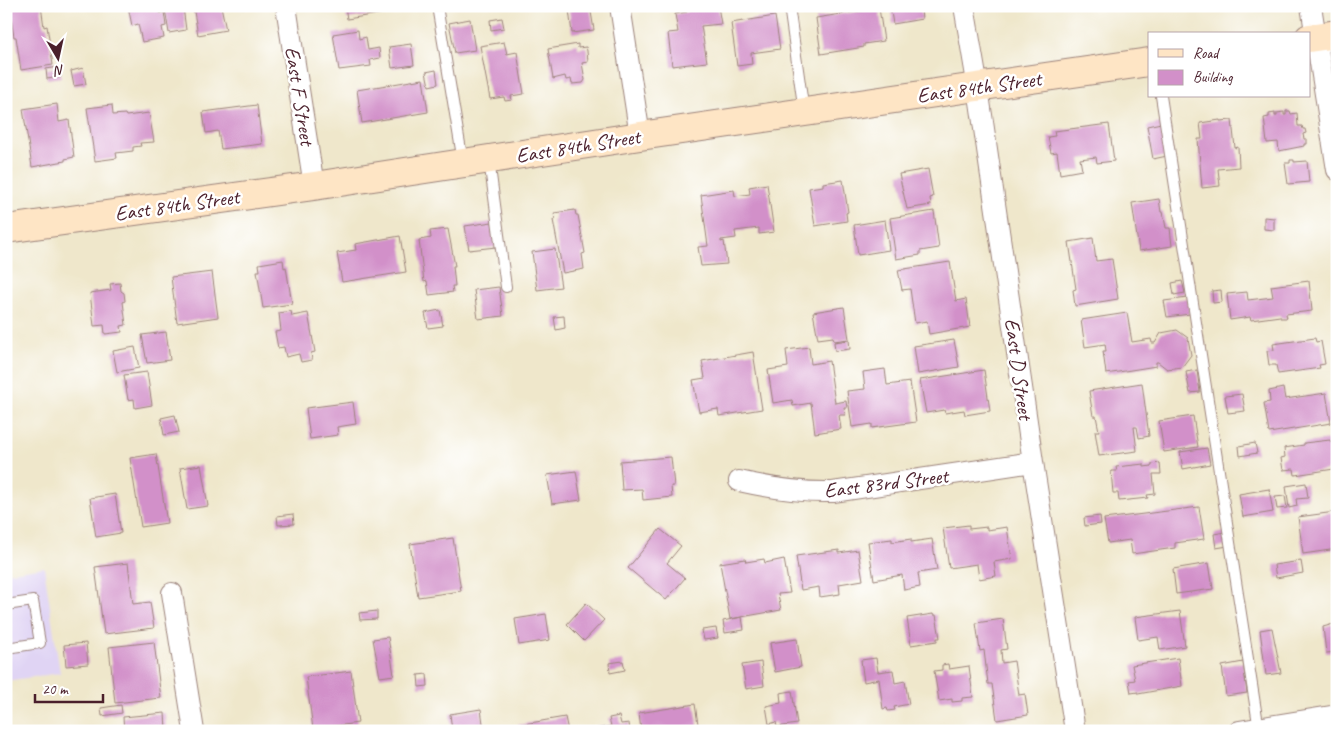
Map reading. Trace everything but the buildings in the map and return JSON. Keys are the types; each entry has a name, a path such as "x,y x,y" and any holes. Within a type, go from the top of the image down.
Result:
{"street":[{"name":"East F Street","path":"286,6 314,186"},
{"path":"620,6 640,136"},
{"name":"East D Street","path":"964,6 1075,731"},
{"path":"1310,6 1321,36 1337,170"},
{"name":"East 84th Street","path":"6,229 314,186 640,136 1148,62"},
{"name":"East 83rd Street","path":"739,481 811,493 833,492 1033,462"},
{"path":"172,593 194,731"},
{"path":"1238,731 1337,715"}],"lane":[{"path":"437,6 506,287"},
{"path":"790,6 804,113"},
{"path":"1162,98 1259,729"},
{"path":"6,605 33,601 40,643 6,648"}],"shaded area":[{"path":"44,567 60,673 6,681 6,573"}]}
